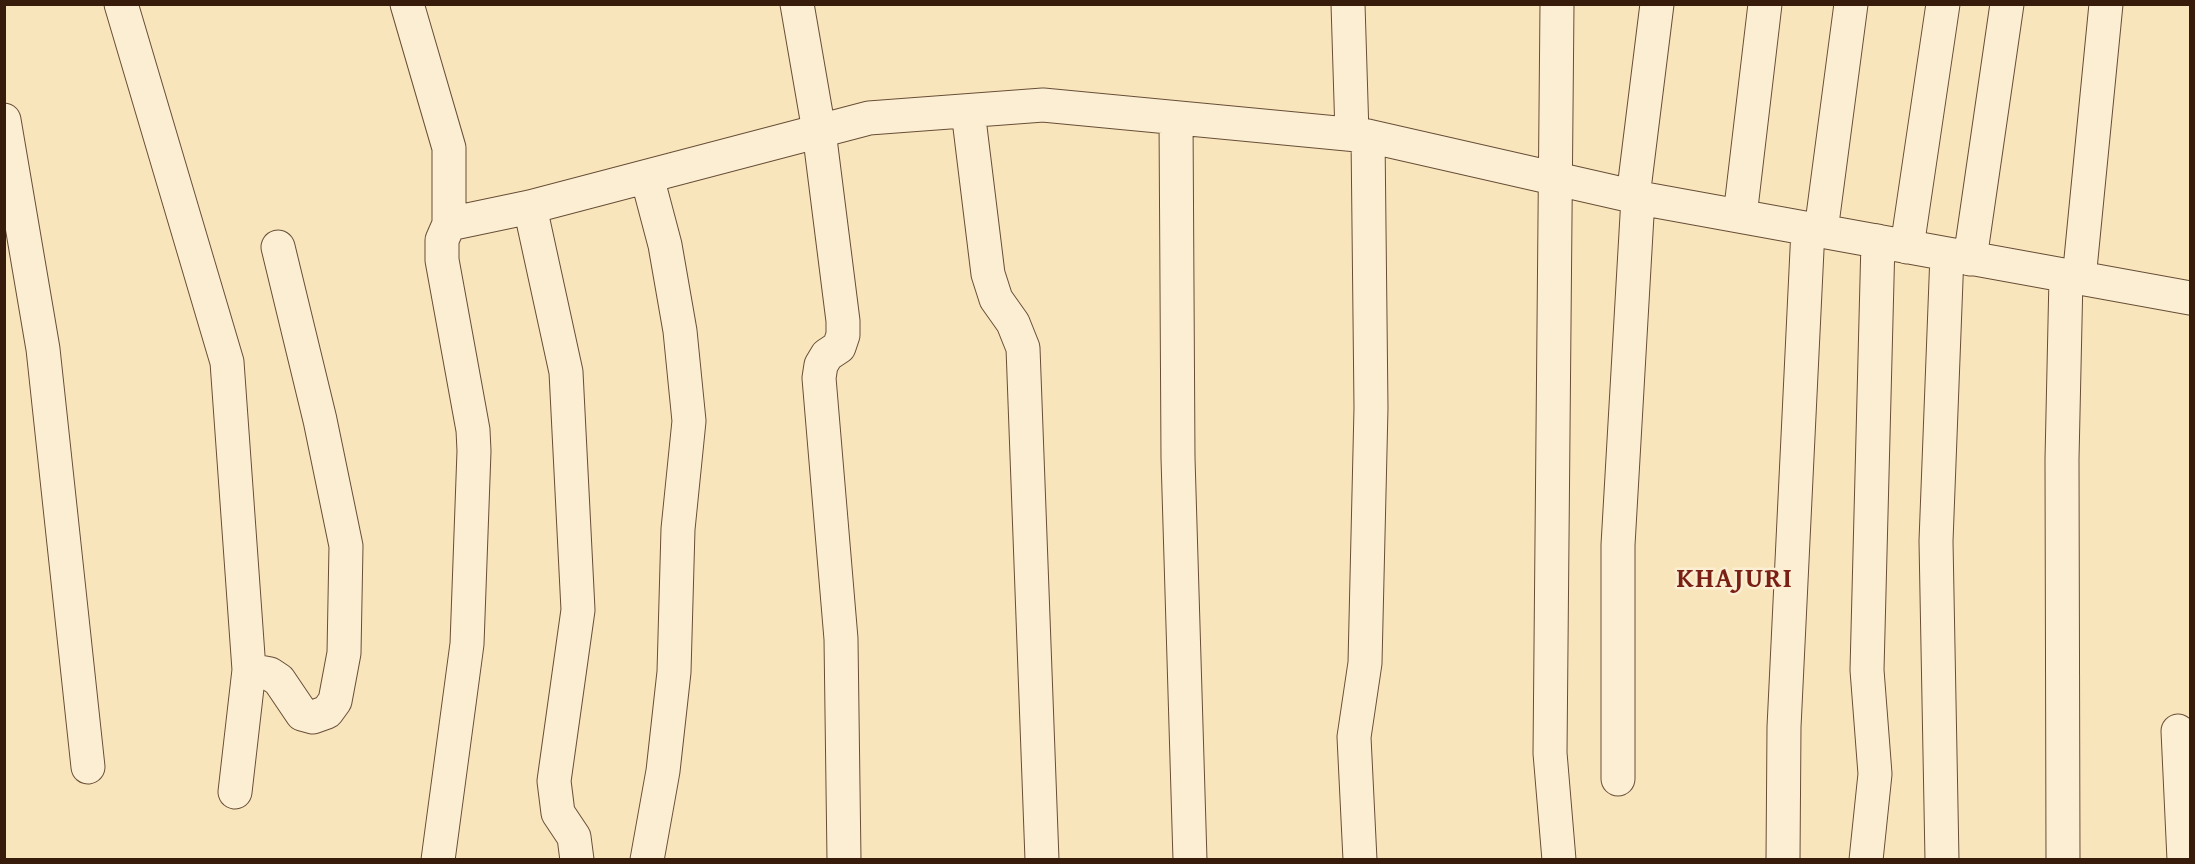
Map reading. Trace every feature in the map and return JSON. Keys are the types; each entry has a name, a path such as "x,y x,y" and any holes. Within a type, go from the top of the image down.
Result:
{"street":[{"path":"121,4 226,362 249,670 235,792"},
{"path":"407,4 449,148 449,224 442,240 442,260 473,430 474,451 467,644 438,860"},
{"path":"797,4 819,131 843,321 843,334 839,347 827,355 821,365 819,378 841,639 844,860"},
{"path":"1348,4 1360,135 1371,408 1365,663 1354,737 1360,860"},
{"path":"1557,4 1550,753 1559,860"},
{"path":"1618,779 1618,544 1635,197 1657,4"},
{"path":"1740,216 1765,4"},
{"path":"1783,860 1784,726 1814,230 1851,4"},
{"path":"1866,860 1875,774 1867,670 1892,244 1943,4"},
{"path":"1942,860 1936,541 1958,256 2007,4"},
{"path":"2063,860 2062,459 2073,278 2106,4"},
{"path":"449,224 530,207 869,118 1043,105 1360,135 1635,197 2190,298"},
{"path":"968,111 988,274 996,299 1013,323 1023,348 1042,860"},
{"path":"1176,118 1178,458 1190,860"},
{"path":"4,120 43,349 88,767"},
{"path":"647,177 665,245 680,331 689,421 678,529 674,672 663,771 647,860"},
{"path":"530,207 566,372 578,610 554,781 558,813 574,837 577,860"},
{"path":"249,670 270,674 279,680 302,714 313,717 327,712 334,701 344,653 346,546 320,420 278,247"},
{"path":"2178,731 2184,860"}],"district":[{"name":"KHAJURI","path":"1735,580"}]}
